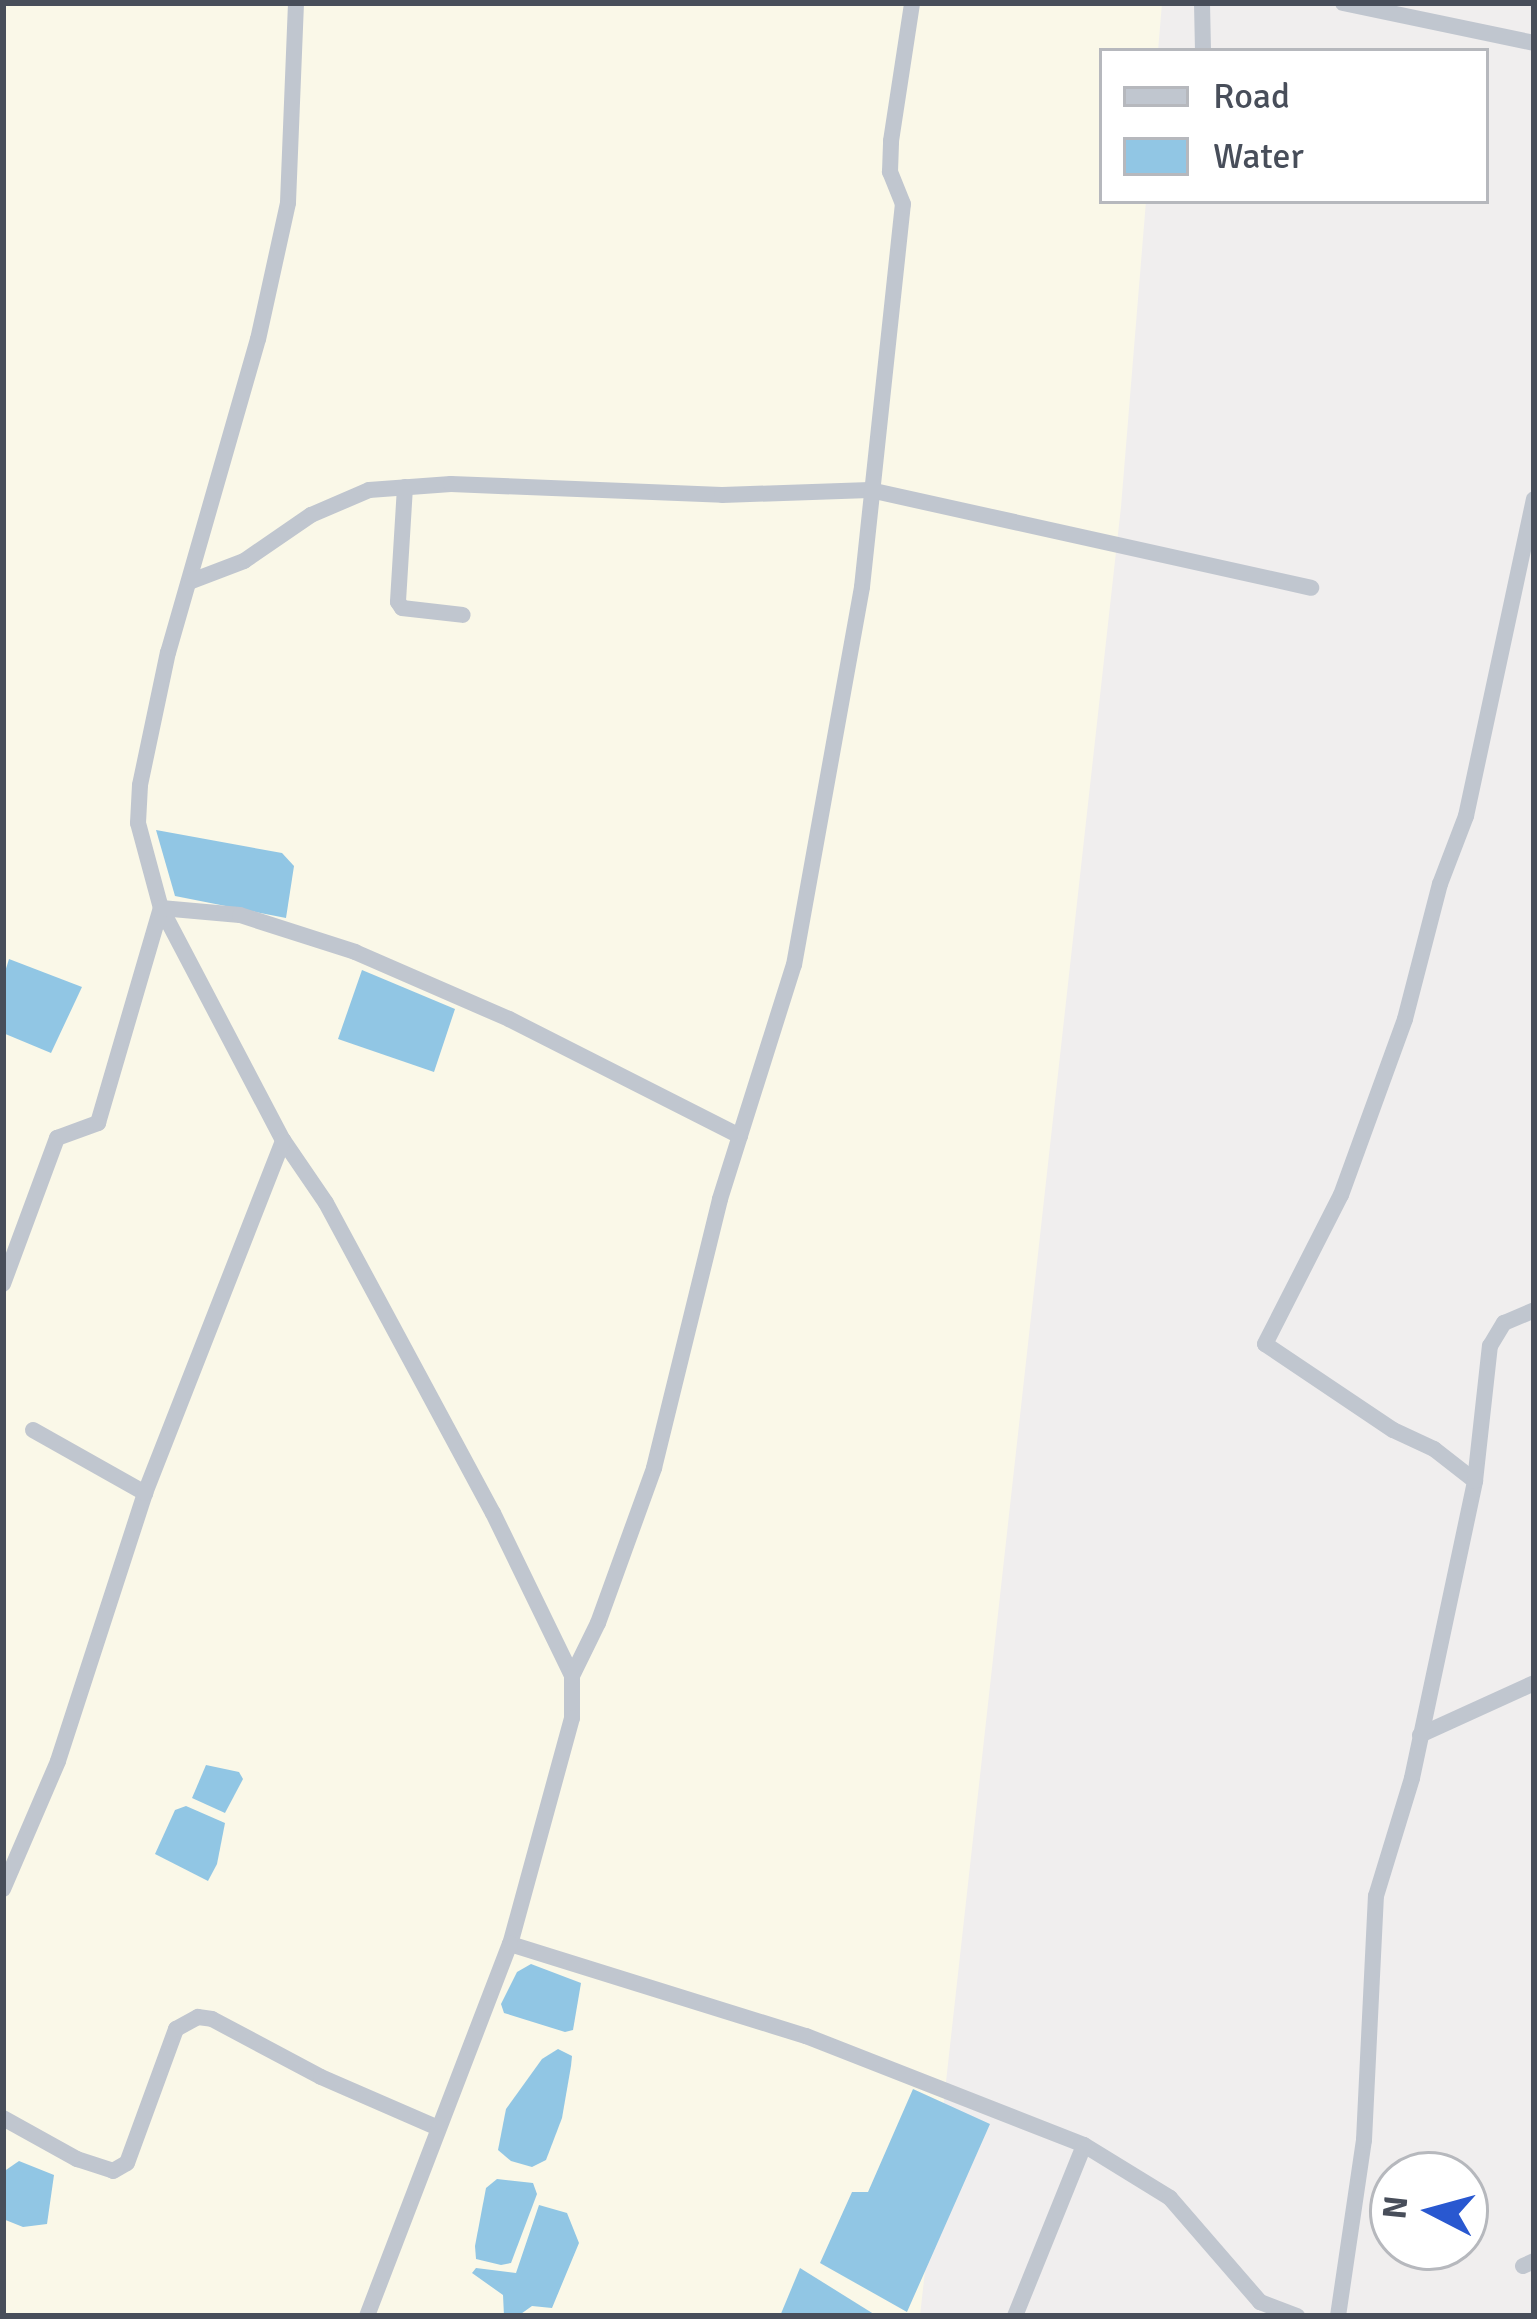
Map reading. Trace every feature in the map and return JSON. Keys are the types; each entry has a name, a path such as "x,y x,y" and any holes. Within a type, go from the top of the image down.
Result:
{"street":[{"path":"296,3 288,203 259,339 168,652 140,785 143,857 161,908 283,1139 326,1203 404,1348 572,1676"},
{"path":"367,2316 510,1944 572,1718 572,1676 598,1622 654,1468 678,1383 697,1286 794,965 862,587 903,203 890,172 891,141 912,3"},
{"path":"1202,3 1203,48"},
{"path":"1342,3 1402,9 1534,43"},
{"path":"189,582 244,561 336,504 369,490 451,484 722,495 870,490 1311,588"},
{"path":"406,487 398,602 402,608 463,615"},
{"path":"1475,1481 1265,1343 1341,1195 1405,1019 1441,884 1466,816 1534,499"},
{"path":"161,908 240,915 355,952 509,1019 740,1136"},
{"path":"3,1284 57,1138 98,1123 161,908"},
{"path":"3,1889 58,1761 145,1492 283,1139"},
{"path":"1338,2316 1364,2140 1376,1896 1420,1735 1475,1481 1494,1332 1534,1310"},
{"path":"33,1430 145,1492"},
{"path":"1420,1735 1534,1683"},
{"path":"510,1944 806,2036 1084,2145 1170,2198 1259,2309 1297,2316"},
{"path":"3,2118 76,2159 113,2171 127,2163 176,2030 198,2018 212,2019 321,2078 436,2127"},
{"path":"1015,2316 1084,2145"}],"shaded area":[{"path":"3,3 1162,3 1158,48 1099,48 1099,204 1146,204 1121,507 920,2316 3,2316"}],"water":[{"path":"156,830 282,853 294,866 286,918 175,896"},
{"path":"9,959 82,987 51,1053 3,1033 3,978"},
{"path":"362,970 455,1009 434,1072 338,1039"},
{"path":"206,1765 239,1772 243,1779 225,1813 192,1798"},
{"path":"186,1806 225,1823 217,1864 208,1881 155,1854 175,1810"},
{"path":"531,1964 581,1983 573,2030 565,2032 504,2013 501,2004 517,1972"},
{"path":"558,2049 572,2056 571,2066 562,2118 546,2160 532,2167 511,2161 498,2150 506,2109 542,2059"},
{"path":"913,2089 990,2124 907,2312 820,2263 852,2192 868,2192"},
{"path":"19,2161 54,2175 47,2224 23,2227 3,2219 3,2172"},
{"path":"497,2179 533,2183 537,2194 511,2263 501,2265 476,2259 475,2246 486,2188"},
{"path":"539,2205 567,2213 579,2243 552,2308 532,2306 518,2316 504,2316 503,2295 472,2273 476,2268 516,2273"},
{"path":"800,2268 877,2316 780,2316"}]}
